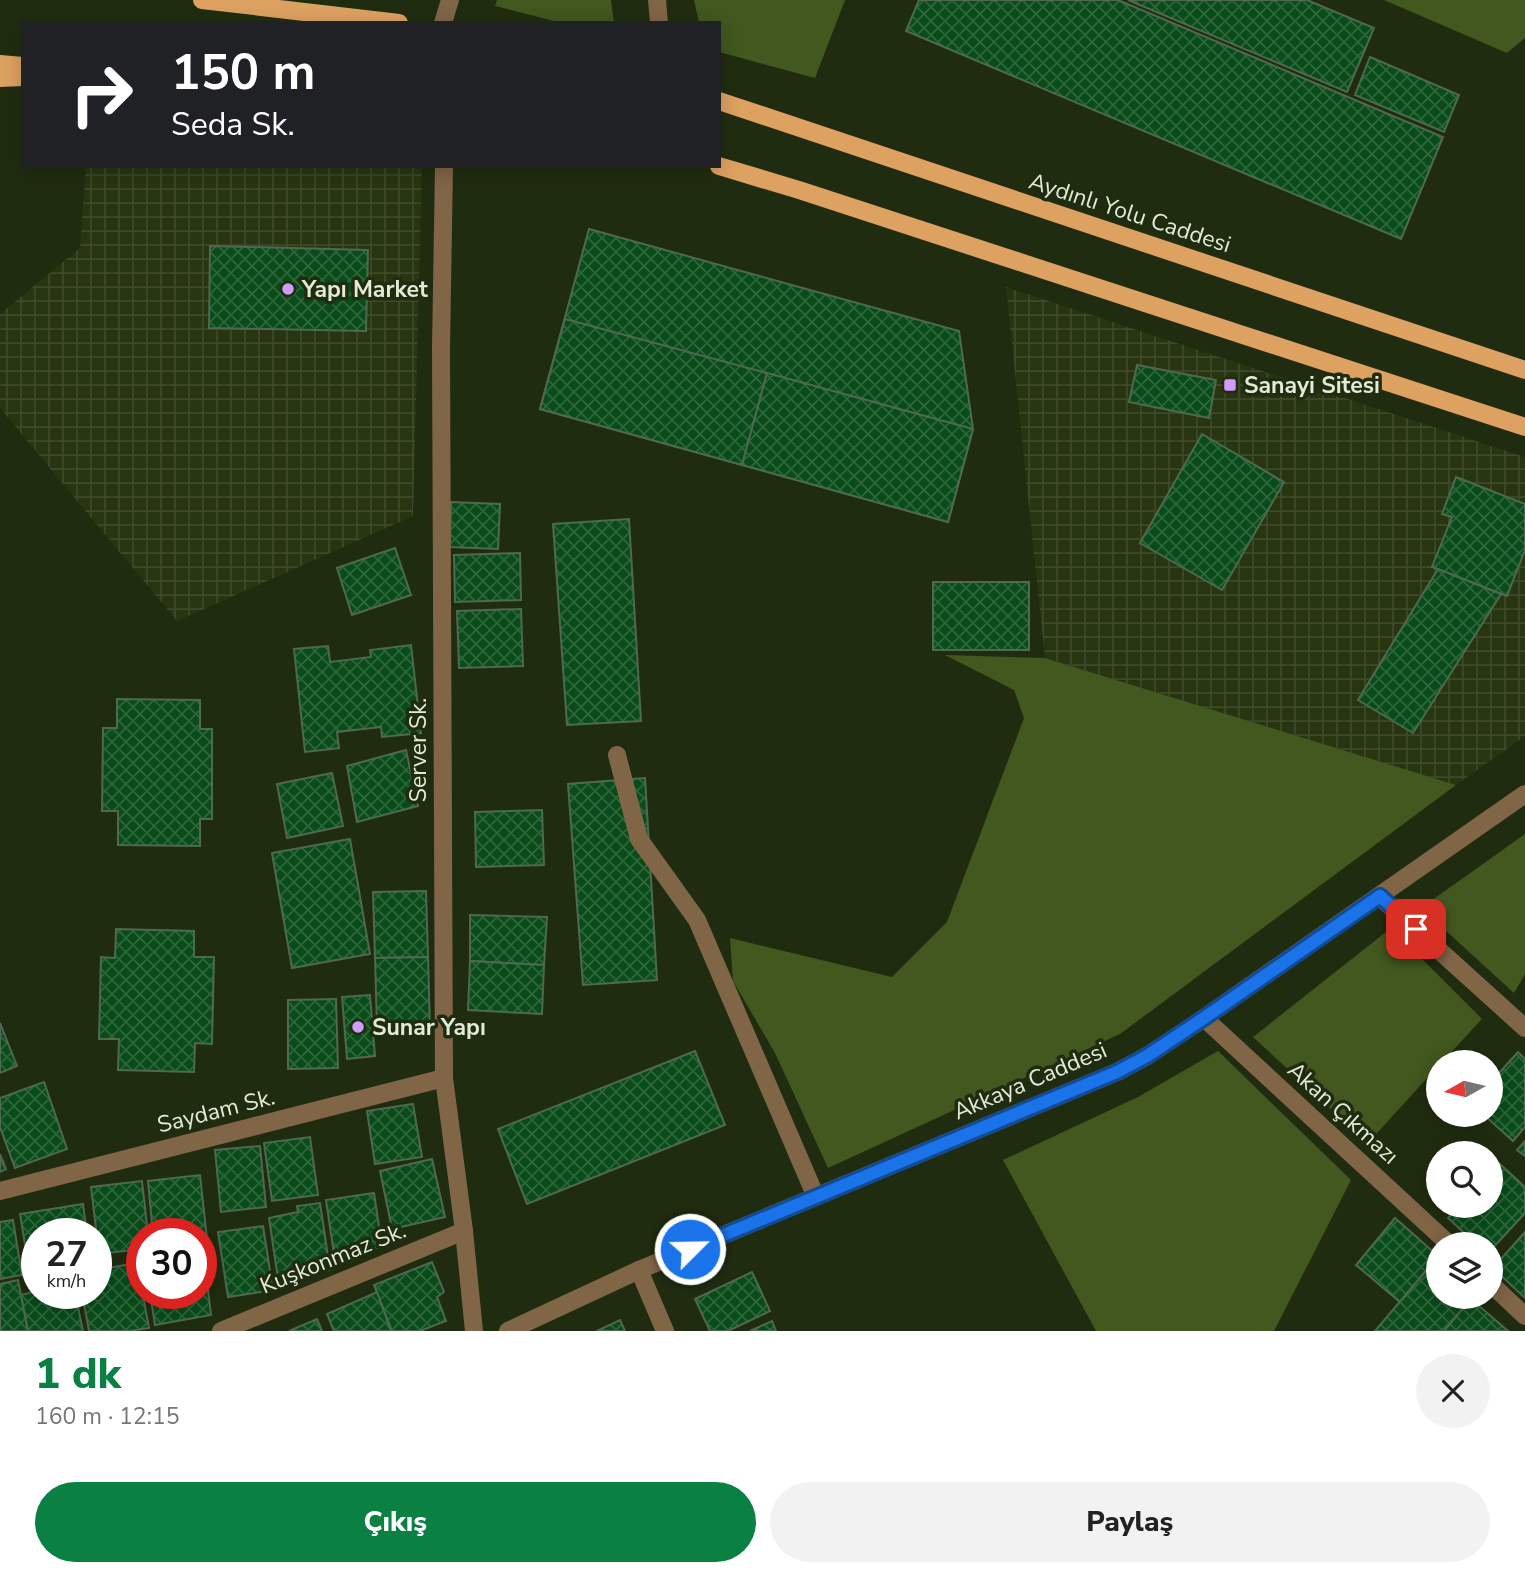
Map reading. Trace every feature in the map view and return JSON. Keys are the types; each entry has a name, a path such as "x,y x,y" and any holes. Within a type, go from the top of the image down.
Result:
{"main road":[{"path":"202,0 382,21"},
{"path":"0,64 21,66"},
{"path":"0,78 21,77"},
{"name":"Aydınlı Yolu Caddesi","path":"721,102 1525,370"},
{"path":"721,167 1525,427"}],"street":[{"path":"444,21 450,0"},
{"path":"657,0 659,21"},
{"name":"Server Sk.","path":"444,168 440,348 444,1078 474,1331"},
{"path":"617,755 639,839 697,920 816,1197"},
{"name":"Akkaya Caddesi","path":"508,1331 639,1270 1117,1072 1147,1056 1204,1018 1525,794"},
{"path":"1380,896 1525,1028"},
{"name":"Akan Çıkmazı","path":"1204,1018 1436,1232"},
{"name":"Saydam Sk.","path":"0,1191 444,1078"},
{"name":"Kuşkonmaz Sk.","path":"221,1331 464,1231"},
{"path":"639,1270 665,1331"},
{"path":"1503,1295 1525,1316"}],"shaded area":[{"path":"497,0 611,0 614,21 554,21 495,6"},
{"path":"694,0 845,0 815,78 721,53 721,21 699,21"},
{"path":"1384,0 1525,0 1525,38 1507,53"},
{"path":"86,168 422,168 413,516 177,621 0,408 0,314 80,248"},
{"path":"1006,287 1525,457 1525,736 1456,785 1045,658"},
{"path":"945,655 1045,658 1456,785 1120,1034 828,1168 775,1053 733,981 730,938 892,977 947,922 1024,718 1014,690"},
{"path":"1525,834 1525,974 1514,993 1421,908"},
{"path":"1391,928 1482,1019 1453,1050 1426,1050 1426,1079 1368,1143 1253,1037"},
{"path":"1218,1051 1351,1180 1274,1331 1096,1331 1003,1160 1138,1097"}],"building":[{"path":"919,0 1118,0 1443,137 1401,239 906,31"},
{"path":"1128,0 1307,0 1374,28 1347,92"},
{"path":"1370,57 1459,95 1444,132 1355,95"},
{"path":"589,229 959,331 973,429 948,522 540,409"},
{"name":"Yapı Market","path":"210,246 368,250 366,331 209,328"},
{"path":"565,319 767,373 742,465 540,409"},
{"path":"1137,365 1216,380 1209,418 1129,402"},
{"path":"767,373 973,429 948,522 742,465"},
{"path":"1202,434 1284,482 1222,590 1140,543"},
{"path":"1456,477 1525,504 1525,550 1507,596 1432,567 1452,517 1442,514"},
{"path":"451,502 500,504 498,549 450,547"},
{"path":"629,519 641,721 567,725 553,524"},
{"path":"395,548 411,595 352,615 337,568"},
{"path":"520,553 521,600 455,602 454,555"},
{"path":"1438,569 1501,594 1413,733 1358,700"},
{"path":"933,582 1029,582 1029,650 933,650"},
{"path":"521,609 523,666 459,668 457,611"},
{"path":"411,645 421,733 382,737 381,727 337,732 339,748 305,752 294,649 328,646 330,662 371,657 370,650"},
{"path":"117,699 200,700 200,729 212,729 212,819 200,819 200,846 118,845 118,811 102,811 103,728 117,728"},
{"path":"406,750 418,806 357,822 347,766"},
{"path":"332,773 343,826 287,838 277,784"},
{"path":"645,778 657,980 583,985 568,784"},
{"path":"542,810 544,865 476,867 475,812"},
{"path":"350,839 370,954 292,968 272,853"},
{"path":"426,891 428,957 375,958 373,892"},
{"path":"470,915 547,917 544,965 470,961"},
{"path":"116,929 194,931 194,957 214,957 212,1044 195,1043 194,1072 118,1070 119,1039 99,1039 101,957 115,958"},
{"path":"428,957 430,1028 377,1029 375,958"},
{"path":"470,961 544,965 542,1014 468,1010"},
{"name":"Sunar Yapı","path":"370,995 375,1056 347,1059 342,997"},
{"path":"336,999 338,1068 288,1069 288,1000"},
{"path":"0,1023 17,1066 0,1073"},
{"path":"695,1051 725,1125 527,1204 498,1129"},
{"path":"1518,1052 1525,1059 1525,1127 1513,1141 1497,1127 1503,1127 1503,1069"},
{"path":"44,1082 67,1149 15,1168 0,1127 0,1098"},
{"path":"413,1104 422,1157 375,1164 367,1111"},
{"path":"310,1137 318,1195 272,1201 264,1143"},
{"path":"1525,1141 1525,1156 1517,1150"},
{"path":"260,1146 266,1207 221,1212 215,1150"},
{"path":"0,1154 6,1169 0,1172"},
{"path":"432,1159 445,1217 392,1229 380,1171"},
{"path":"1503,1167 1525,1187 1525,1213 1503,1237 1503,1232 1463,1232 1448,1218 1503,1218"},
{"path":"200,1175 205,1218 151,1218 148,1181"},
{"path":"142,1181 146,1218 126,1218 126,1251 112,1252 112,1218 95,1218 91,1187"},
{"path":"374,1193 382,1247 334,1254 326,1200"},
{"path":"320,1203 330,1270 278,1279 269,1218 298,1212 297,1206"},
{"path":"83,1204 85,1218 21,1220 20,1214"},
{"path":"1395,1218 1426,1245 1426,1271 1400,1302 1356,1265"},
{"path":"13,1220 21,1275 0,1279 0,1222"},
{"path":"263,1226 273,1290 228,1297 218,1232"},
{"path":"1525,1232 1525,1298 1503,1277 1503,1257"},
{"path":"432,1262 444,1292 437,1297 446,1321 420,1331 392,1331 374,1285"},
{"path":"126,1265 126,1309 145,1309 149,1328 89,1331 85,1309 112,1309 112,1267"},
{"path":"1426,1271 1426,1309 1463,1309 1444,1331 1375,1331"},
{"path":"752,1272 770,1311 728,1331 710,1331 695,1299"},
{"path":"18,1280 21,1309 24,1309 28,1331 0,1331 0,1284"},
{"path":"377,1292 391,1331 334,1331 327,1314"},
{"path":"24,1309 78,1309 83,1331 28,1331"},
{"path":"152,1309 210,1309 211,1315 155,1325"},
{"path":"1463,1309 1483,1309 1508,1331 1444,1331"},
{"path":"317,1319 322,1331 289,1331"},
{"path":"620,1320 625,1331 597,1331"},
{"path":"772,1321 776,1331 750,1331"}],"place":[{"name":"Yapı Market","path":"288,289"},
{"name":"Sanayi Sitesi","path":"1230,385"},
{"name":"Sunar Yapı","path":"358,1027"}],"route":[{"path":"690,1249 1117,1072 1147,1056 1204,1018 1380,896 1416,929"}]}
